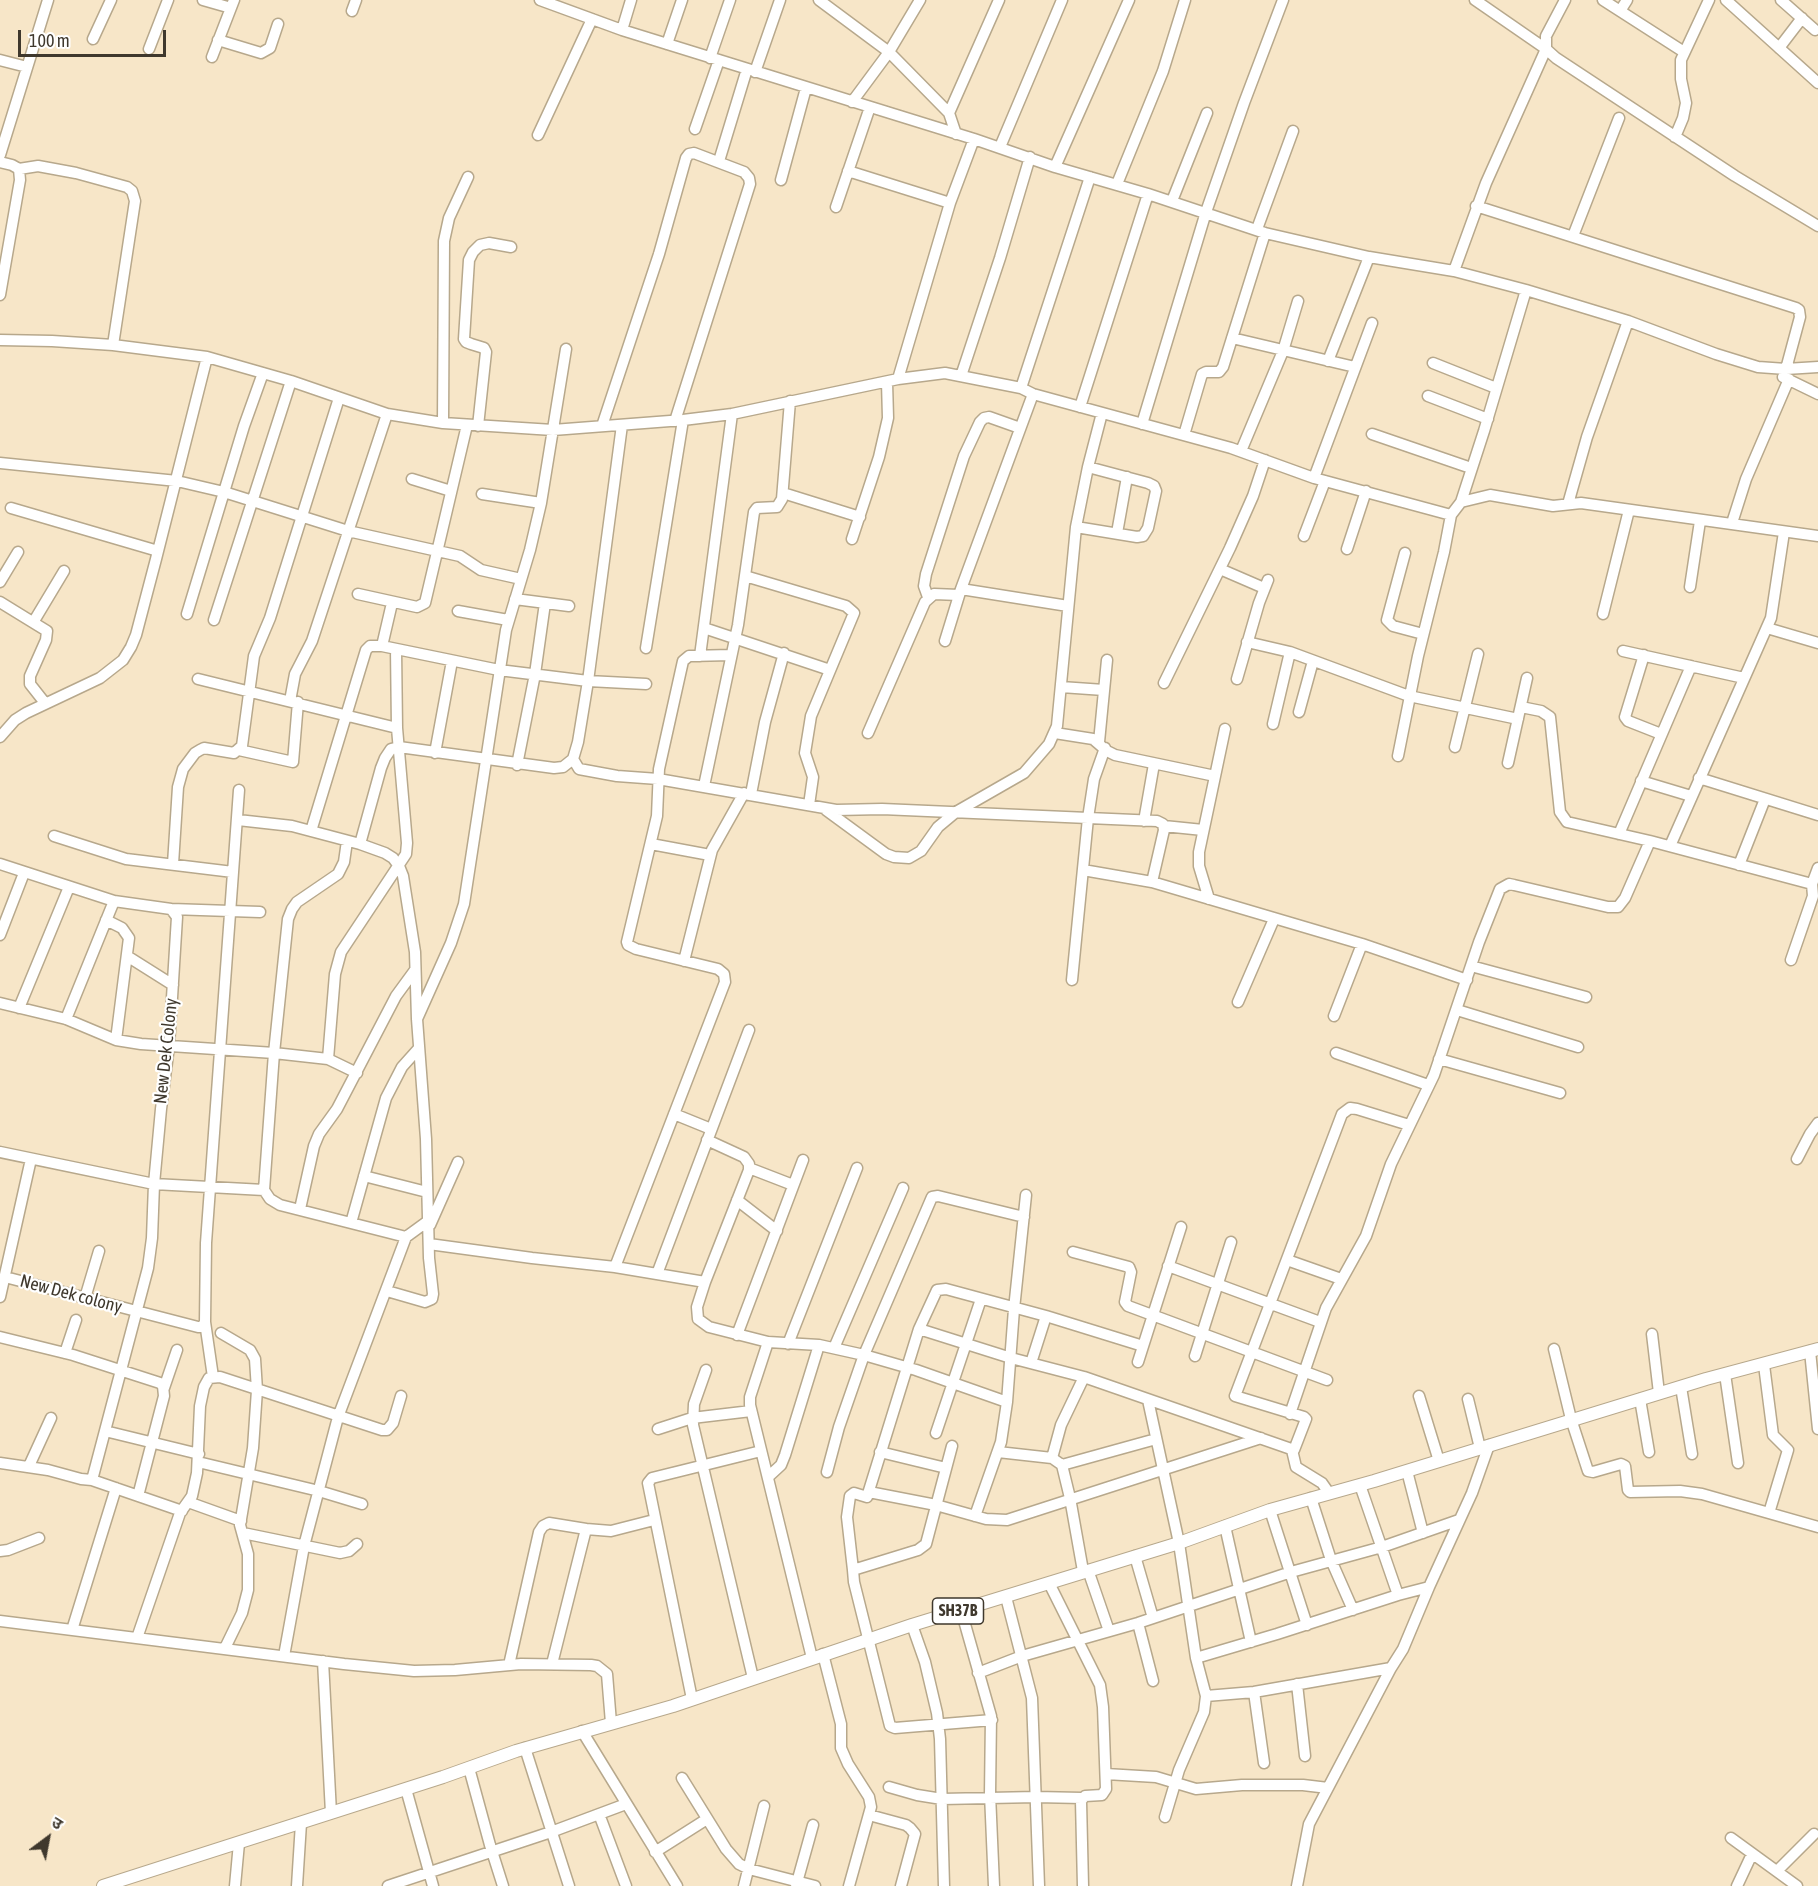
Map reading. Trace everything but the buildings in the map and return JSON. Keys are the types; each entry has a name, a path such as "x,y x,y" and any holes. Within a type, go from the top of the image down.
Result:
{"main road":[{"name":"SH37B","path":"103,1886 406,1789 525,1748 692,1699 912,1625 1179,1543 1270,1510 1407,1471 1659,1393 1814,1350"}],"street":[{"path":"0,155 48,0"},
{"path":"93,39 111,0"},
{"path":"149,49 168,0"},
{"path":"203,0 233,4 212,57"},
{"path":"540,0 564,4 592,19 622,30 1000,147 1055,167 1172,201 1261,231 1369,256 1454,271 1628,321 1716,354 1787,374 1818,394"},
{"path":"622,30 631,0"},
{"path":"667,44 682,0"},
{"path":"695,129 730,0"},
{"path":"719,161 751,70 780,0"},
{"path":"819,0 889,52 949,113 956,134"},
{"path":"852,102 889,52 920,0"},
{"path":"949,113 999,0"},
{"path":"1000,147 1062,0"},
{"path":"1055,167 1129,0"},
{"path":"1117,184 1163,71 1185,0"},
{"path":"1142,424 1206,212 1283,0"},
{"path":"1475,0 1556,58 1735,177 1818,226"},
{"path":"1454,271 1476,206 1546,49 1546,36 1549,29 1565,0"},
{"path":"1603,0 1684,52"},
{"path":"1620,11 1627,0"},
{"path":"1675,137 1686,110 1680,69 1684,52 1709,0"},
{"path":"1726,0 1818,83"},
{"path":"1781,0 1815,30"},
{"path":"1779,48 1802,18"},
{"path":"538,135 592,19"},
{"path":"219,40 261,54 270,48 278,24"},
{"path":"0,60 27,67"},
{"path":"780,180 806,88"},
{"path":"836,207 870,107"},
{"path":"1172,201 1207,113"},
{"path":"1573,236 1619,118"},
{"path":"1184,435 1201,376 1206,372 1222,370 1261,231 1293,131"},
{"path":"852,539 879,457 888,418 893,380 950,203 974,139"},
{"path":"602,426 659,254 686,158 689,154 694,153 744,172 750,184 679,421 646,648"},
{"path":"962,376 1030,157"},
{"path":"0,162 12,165 19,170 38,166 76,172 127,187 132,191 135,201 113,345"},
{"path":"0,295 20,180 19,170"},
{"path":"848,171 950,203"},
{"path":"443,423 444,241 449,218 468,177"},
{"path":"1021,388 1090,177"},
{"path":"1080,407 1148,194"},
{"path":"1476,206 1796,308 1800,317 1787,374 1746,479 1732,524"},
{"path":"358,594 417,607 425,603 452,491 472,425 486,352 481,346 466,342 464,339 469,261 473,252 480,245 489,243 511,247"},
{"path":"1328,361 1369,256"},
{"path":"1398,756 1409,696 1451,515 1461,502 1526,290"},
{"path":"1241,451 1283,351 1298,301"},
{"path":"1568,504 1587,437 1628,321"},
{"path":"1304,536 1319,480 1355,367 1372,323"},
{"path":"1232,338 1355,367"},
{"path":"0,340 113,345 207,357 291,381 387,414 443,423 553,430 679,421 732,414 893,380 945,373 1021,388 1033,394 1241,451 1319,480 1451,515"},
{"path":"417,1018 451,943 464,904 508,620 541,503 566,349"},
{"path":"0,737 15,720 45,703 100,678 123,660 136,635 207,357"},
{"path":"1433,363 1496,388"},
{"path":"1787,374 1818,368"},
{"path":"187,614 244,426 263,373"},
{"path":"214,620 291,381"},
{"path":"945,641 960,592 1033,394"},
{"path":"1428,396 1488,419"},
{"path":"173,864 178,787 183,769 195,753 204,748 234,753 242,746 254,656 270,618 339,398"},
{"path":"704,786 735,638 756,510 760,507 777,507 782,502 790,401"},
{"path":"824,809 886,854 902,858 915,856 938,827 956,812 1024,773 1043,753 1055,733 1077,527 1088,467 1102,413"},
{"path":"239,750 293,762 295,674 312,641 387,414"},
{"path":"700,656 732,414"},
{"path":"868,733 928,597 924,586 926,574 964,456 980,422 989,417 1020,428"},
{"path":"360,844 385,758 391,749 399,747 517,765 554,768 563,767 573,759 588,681 622,425"},
{"path":"1372,434 1471,468"},
{"path":"1164,683 1220,569 1253,496 1266,460"},
{"path":"0,463 177,481 224,492 348,531 460,556 487,572 521,579"},
{"path":"1077,527 1137,537 1145,534 1156,491 1151,484 1088,467"},
{"path":"1117,534 1127,477"},
{"path":"412,479 452,491"},
{"path":"1347,549 1366,491"},
{"path":"783,493 860,517"},
{"path":"482,494 541,503"},
{"path":"1461,502 1490,495 1553,506 1581,503 1818,537"},
{"path":"11,508 158,551"},
{"path":"1603,614 1629,510"},
{"path":"1690,587 1700,521"},
{"path":"1670,846 1767,627 1773,606 1784,532"},
{"path":"0,582 18,552"},
{"path":"1405,553 1387,620 1393,626 1424,634"},
{"path":"1220,569 1266,584 1237,680"},
{"path":"34,621 64,571"},
{"path":"745,576 846,606 853,611 854,616 812,716 805,753 813,777 809,805"},
{"path":"928,597 960,592 1068,606"},
{"path":"514,599 569,606"},
{"path":"0,602 44,627 48,635 33,668 30,684 45,703"},
{"path":"382,646 392,603"},
{"path":"517,765 535,674 545,603"},
{"path":"458,610 508,620"},
{"path":"1767,627 1818,643"},
{"path":"704,628 830,670"},
{"path":"1247,642 1290,652 1409,696 1518,719"},
{"path":"311,831 366,650 370,646 382,646 499,670 588,681 646,684"},
{"path":"328,1059 335,974 341,952 406,854 397,728 396,649"},
{"path":"1623,651 1743,678"},
{"path":"1273,724 1290,652"},
{"path":"684,961 710,855 718,835 747,794 784,653"},
{"path":"1455,747 1478,654"},
{"path":"615,1267 726,977 722,971 631,948 627,942 657,816 658,779 682,664 686,657 731,655"},
{"path":"1644,655 1625,717 1628,721 1661,734"},
{"path":"1072,980 1088,818 1102,745 1107,660"},
{"path":"435,753 452,661"},
{"path":"1299,712 1313,661"},
{"path":"1619,834 1691,666"},
{"path":"1508,763 1527,678"},
{"path":"198,679 397,728"},
{"path":"1061,687 1104,690"},
{"path":"1521,707 1545,713 1552,721 1561,816 1568,822 1670,846 1812,884"},
{"path":"1209,899 1198,858 1225,729"},
{"path":"1055,733 1093,739 1115,755 1215,776"},
{"path":"573,759 579,769 617,776 704,786 824,809 1157,821 1164,826 1203,830"},
{"path":"1144,821 1154,764"},
{"path":"1700,778 1818,815"},
{"path":"1641,781 1691,796"},
{"path":"213,1377 204,1322 204,1264 239,790"},
{"path":"1739,864 1765,799"},
{"path":"238,820 278,824 360,844 393,858 403,876 416,970 432,1299 425,1302 387,1291"},
{"path":"1152,882 1164,826"},
{"path":"54,836 126,859 233,872"},
{"path":"347,841 344,862 338,874 303,897 292,909 286,931 264,1190 274,1202 406,1237"},
{"path":"1290,1414 1329,1300 1366,1236 1391,1164 1439,1059 1500,889 1509,884 1618,908 1626,898 1650,841"},
{"path":"651,844 710,855"},
{"path":"0,864 114,901 171,909 260,912"},
{"path":"1791,960 1815,897 1812,884 1818,868"},
{"path":"1083,870 1152,882 1362,944 1467,980"},
{"path":"0,935 24,873"},
{"path":"19,1008 69,887"},
{"path":"66,1019 114,901"},
{"name":"New Dek Colony","path":"92,1480 148,1268 160,1109 169,1046 173,985 177,917 171,909"},
{"path":"1238,1002 1274,919"},
{"path":"106,920 122,928 129,938 116,1040"},
{"path":"1334,1016 1362,944"},
{"path":"127,956 173,985"},
{"path":"1471,966 1586,997"},
{"path":"300,1209 314,1146 319,1134 337,1109 396,996 416,970"},
{"path":"0,1003 66,1019 116,1040 328,1059 357,1072"},
{"path":"1457,1010 1578,1047"},
{"path":"657,1274 749,1030"},
{"path":"351,1223 386,1098 402,1067 419,1048"},
{"path":"1336,1053 1428,1085"},
{"path":"1439,1059 1560,1093"},
{"path":"1292,1450 1294,1450 1306,1419 1235,1396 1342,1114 1350,1108 1357,1109 1409,1125"},
{"path":"674,1114 711,1129"},
{"path":"1797,1159 1818,1123"},
{"path":"707,1140 744,1157 749,1168 705,1282 697,1307 698,1319 709,1327 768,1342 819,1345 864,1355 907,1367 1007,1402"},
{"path":"0,1152 154,1184 264,1190"},
{"path":"0,1297 31,1159"},
{"path":"737,1335 803,1160"},
{"path":"284,1656 304,1544 338,1418 406,1237 428,1225 458,1162"},
{"path":"749,1168 793,1185"},
{"path":"788,1344 857,1168"},
{"path":"364,1176 427,1192"},
{"path":"834,1348 903,1188"},
{"path":"975,1516 998,1452 1007,1402 1026,1195"},
{"path":"827,1472 839,1427 864,1355 932,1197 938,1196 1024,1217"},
{"path":"737,1200 777,1231"},
{"path":"1138,1362 1180,1227"},
{"path":"1195,1356 1232,1242"},
{"path":"429,1244 615,1267 705,1282"},
{"path":"85,1298 99,1251"},
{"path":"1073,1252 1129,1267 1131,1272 1126,1304 1327,1380"},
{"path":"1287,1260 1341,1279"},
{"path":"1168,1266 1320,1322"},
{"name":"New Dek colony","path":"4,1277 198,1327 202,1327 204,1322"},
{"path":"992,1720 895,1728 890,1726 854,1582 847,1517 851,1494 867,1497 920,1329 935,1292 939,1288 1046,1316 1143,1346"},
{"path":"936,1433 981,1299"},
{"path":"1031,1363 1046,1316"},
{"path":"65,1353 76,1320"},
{"path":"920,1329 967,1342 1011,1358 1084,1377 1292,1450"},
{"path":"221,1333 250,1350 255,1359 257,1390 250,1474 241,1521 248,1554 248,1590 242,1613 225,1648"},
{"path":"1652,1334 1659,1393"},
{"path":"0,1337 122,1370 160,1383 164,1388"},
{"path":"768,1342 750,1398 751,1411 817,1656 841,1724 841,1748 848,1764 869,1797 869,1815 849,1886"},
{"path":"768,1477 781,1466 819,1345"},
{"path":"1554,1349 1586,1469 1593,1472 1623,1464 1629,1491 1680,1491 1702,1494 1818,1527"},
{"path":"138,1496 164,1396 164,1388 177,1350"},
{"path":"1814,1350 1818,1429"},
{"path":"1764,1365 1773,1435 1788,1450 1769,1513"},
{"path":"706,1370 694,1404 692,1418 753,1678"},
{"path":"1725,1374 1738,1462"},
{"path":"137,1638 195,1484 199,1458 200,1406 206,1382 213,1377 220,1377 376,1430 387,1430 393,1423 401,1395"},
{"path":"1052,1458 1061,1425 1084,1377"},
{"path":"1681,1387 1692,1454"},
{"path":"1419,1396 1439,1461"},
{"path":"1297,1886 1309,1824 1403,1649 1428,1587 1472,1493 1484,1446 1468,1399"},
{"path":"1640,1399 1649,1452"},
{"path":"1148,1400 1179,1543 1196,1658 1206,1696 1204,1712 1174,1784 1165,1817"},
{"path":"658,1429 692,1418 751,1411"},
{"path":"29,1466 51,1418"},
{"path":"105,1431 362,1504"},
{"path":"869,1492 936,1505 999,1521 1007,1520 1261,1438"},
{"path":"1062,1465 1156,1439"},
{"path":"853,1570 922,1548 927,1541 952,1446"},
{"path":"1292,1450 1296,1467 1322,1483 1329,1493"},
{"path":"692,1699 654,1520 648,1488 649,1480 761,1451"},
{"path":"880,1452 946,1468"},
{"path":"998,1452 1052,1458 1062,1465 1085,1571 1110,1632"},
{"path":"0,1463 29,1466 92,1480 138,1496 241,1521"},
{"path":"1407,1471 1423,1533"},
{"path":"1360,1485 1398,1595"},
{"path":"72,1630 116,1488"},
{"path":"1311,1498 1331,1560 1353,1610"},
{"path":"1270,1510 1307,1625"},
{"path":"509,1665 539,1532 543,1526 549,1523 586,1529 611,1530 654,1520"},
{"path":"978,1673 1022,1656 1110,1632 1291,1572 1382,1546 1459,1520"},
{"path":"1225,1526 1251,1642"},
{"path":"552,1664 586,1529"},
{"path":"243,1533 345,1553 357,1544"},
{"path":"0,1551 39,1538"},
{"path":"1135,1556 1153,1618"},
{"path":"889,1787 942,1799 1082,1798 1104,1792 1106,1774 1102,1695 1097,1679 1049,1583"},
{"path":"1196,1658 1428,1587"},
{"path":"1006,1597 1032,1698 1039,1886"},
{"path":"960,1610 992,1720 990,1799 994,1886"},
{"path":"1138,1623 1153,1681"},
{"path":"2,1624 72,1630 414,1671 509,1665 591,1665 602,1669 608,1680 611,1723"},
{"path":"912,1625 925,1662 938,1724 944,1886"},
{"path":"323,1661 331,1813"},
{"path":"1206,1696 1254,1692 1391,1668"},
{"path":"1297,1684 1305,1756"},
{"path":"1254,1692 1264,1763"},
{"path":"582,1731 677,1886"},
{"path":"525,1748 569,1886"},
{"path":"469,1767 503,1886"},
{"path":"1106,1774 1156,1777 1196,1789 1242,1785 1303,1785 1328,1788"},
{"path":"682,1778 732,1857 749,1869 815,1886"},
{"path":"406,1789 433,1886"},
{"path":"1082,1798 1083,1886"},
{"path":"388,1886 626,1804"},
{"path":"744,1886 764,1806"},
{"path":"599,1814 626,1886"},
{"path":"869,1815 906,1826 915,1834 901,1886"},
{"path":"655,1851 707,1819"},
{"path":"297,1886 301,1823"},
{"path":"797,1883 813,1825"},
{"path":"1777,1871 1814,1834"},
{"path":"1731,1838 1797,1886"},
{"path":"235,1886 239,1843"},
{"path":"1737,1886 1752,1854"}]}
